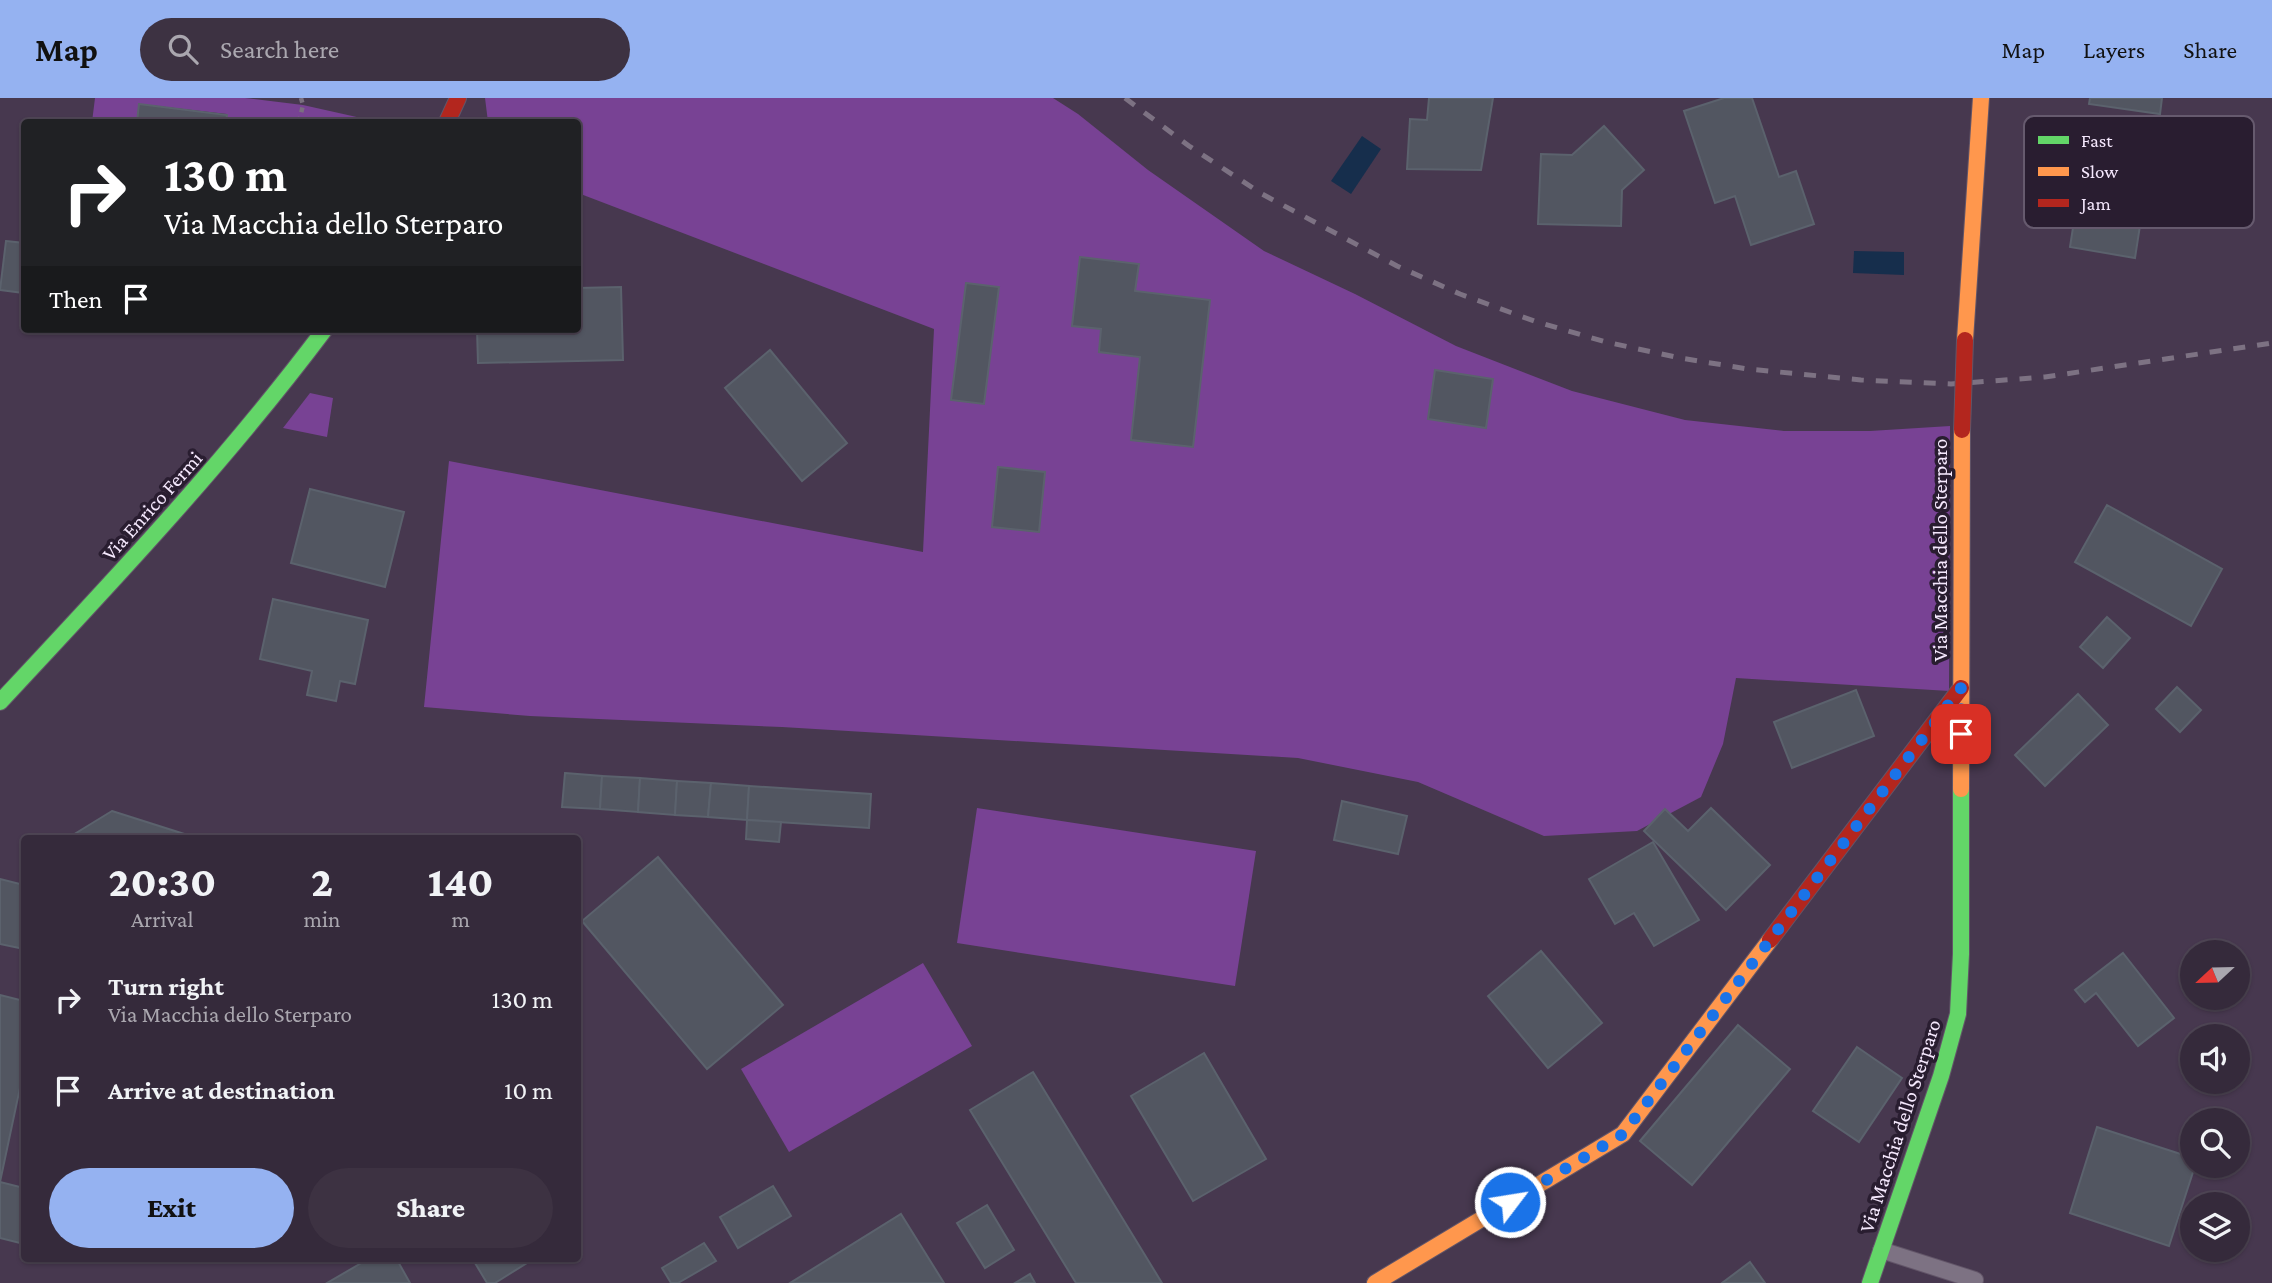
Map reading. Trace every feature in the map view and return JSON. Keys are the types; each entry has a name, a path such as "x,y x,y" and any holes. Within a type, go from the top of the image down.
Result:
{"street":[{"path":"448,119 458,98"},
{"name":"Via Macchia dello Sterparo","path":"1870,1283 1941,1076 1958,1014 1961,954 1962,430 1965,340 1981,98"},
{"path":"434,119 436,106"},
{"name":"Via Enrico Fermi","path":"0,702 215,468 322,333"},
{"path":"1375,1283 1623,1134 1961,688"}],"lane":[{"path":"1881,1250 1975,1280"}],"path":[{"path":"300,119 303,105 301,98"}],"shaded area":[{"path":"95,98 245,98 303,105 366,119 226,119 227,114 140,104 138,119 92,119"},
{"path":"485,98 1053,98 1078,114 1148,170 1264,251 1456,346 1572,391 1685,420 1784,431 1870,431 1950,426 1949,691 1736,678 1723,744 1701,797 1637,831 1544,836 1418,782 1298,758 782,727 530,716 424,707 449,461 923,552 934,329 581,194 581,119 488,119"},
{"path":"310,393 333,398 327,437 283,428"},
{"path":"977,808 1256,851 1235,986 957,943"},
{"path":"923,963 972,1046 789,1152 741,1069"}],"water":[{"path":"1362,136 1381,149 1351,194 1331,181"},
{"path":"1854,251 1904,252 1904,275 1853,273"}],"building":[{"path":"1429,98 1493,98 1481,170 1407,169 1410,119 1427,120"},
{"path":"1724,98 1752,98 1779,177 1796,171 1814,224 1751,245 1735,196 1715,203 1684,111"},
{"path":"2090,98 2162,98 2160,114 2089,104"},
{"path":"139,104 227,115 226,119 137,119"},
{"path":"1604,126 1644,170 1622,190 1621,226 1538,224 1541,154 1572,155"},
{"path":"2073,228 2140,228 2135,258 2070,247"},
{"path":"6,241 21,243 21,293 0,290"},
{"path":"1080,257 1139,264 1135,291 1210,300 1193,447 1131,440 1140,357 1099,352 1101,329 1072,326"},
{"path":"966,283 999,287 984,404 951,400"},
{"path":"621,287 623,360 478,363 477,333 581,333 581,288"},
{"path":"770,350 847,443 802,481 725,388"},
{"path":"1435,370 1493,379 1486,428 1428,419"},
{"path":"998,467 1045,472 1039,532 992,527"},
{"path":"310,489 404,512 385,587 291,563"},
{"path":"2107,505 2222,569 2191,626 2075,562"},
{"path":"273,599 368,620 355,684 340,681 336,701 307,695 312,671 260,659"},
{"path":"2107,617 2130,638 2103,668 2080,647"},
{"path":"2177,687 2201,710 2180,732 2156,709"},
{"path":"1856,690 1874,736 1792,768 1774,722"},
{"path":"2078,694 2108,725 2045,786 2015,755"},
{"path":"565,773 602,776 600,809 562,807"},
{"path":"602,776 640,778 638,812 600,809"},
{"path":"640,778 677,781 675,815 638,812"},
{"path":"677,781 711,783 708,817 675,815"},
{"path":"711,783 749,786 747,820 708,817"},
{"path":"749,786 871,794 869,828 747,820"},
{"path":"1342,801 1407,816 1398,854 1334,840"},
{"path":"1711,808 1770,865 1726,910 1644,831 1665,809 1688,831"},
{"path":"112,811 188,835 73,835"},
{"path":"747,820 781,822 779,842 746,839"},
{"path":"1653,842 1699,920 1654,946 1634,913 1615,924 1589,879"},
{"path":"658,857 783,1005 707,1069 582,921"},
{"path":"0,879 21,884 21,948 0,944"},
{"path":"1541,951 1602,1023 1548,1068 1488,996"},
{"path":"2123,953 2174,1018 2138,1046 2096,993 2085,1002 2075,990"},
{"path":"0,995 21,1000 21,1083 0,1182"},
{"path":"1738,1025 1790,1069 1692,1185 1640,1141"},
{"path":"1857,1047 1902,1078 1859,1142 1813,1111"},
{"path":"1204,1053 1266,1159 1193,1201 1131,1096"},
{"path":"1033,1072 1162,1283 1076,1283 970,1110"},
{"path":"2097,1127 2180,1154 2180,1178 2191,1178 2187,1192 2180,1192 2180,1212 2169,1246 2070,1213"},
{"path":"0,1182 21,1187 21,1243 0,1238"},
{"path":"773,1186 791,1216 738,1248 720,1217"},
{"path":"987,1205 1014,1250 985,1268 957,1223"},
{"path":"901,1214 944,1283 790,1283"},
{"path":"704,1243 716,1261 678,1283 671,1283 662,1268"},
{"path":"363,1262 398,1262 410,1283 327,1283"},
{"path":"474,1262 529,1262 495,1283 487,1283"},
{"path":"1750,1262 1765,1283 1722,1283"},
{"path":"1030,1274 1035,1283 1015,1283"}],"railway":[{"path":"1125,98 1189,146 1262,194 1397,266 1460,294 1534,321 1606,342 1680,358 1748,369 1861,380 1951,384 2045,377 2272,343"}],"traffic: fast":[{"path":"0,702 208,473 322,333"},
{"path":"1870,1283 1941,1076 1958,1014 1961,954 1961,789"}],"traffic: slow":[{"path":"1965,340 1981,98"},
{"path":"1961,789 1962,430"},
{"path":"1375,1283 1623,1134 1770,940"}],"traffic: jam":[{"path":"448,119 458,98"},
{"path":"1962,430 1965,340"},
{"path":"1770,940 1961,688"}],"route":[{"path":"1510,1202 1623,1134 1961,688 1961,734"}]}
